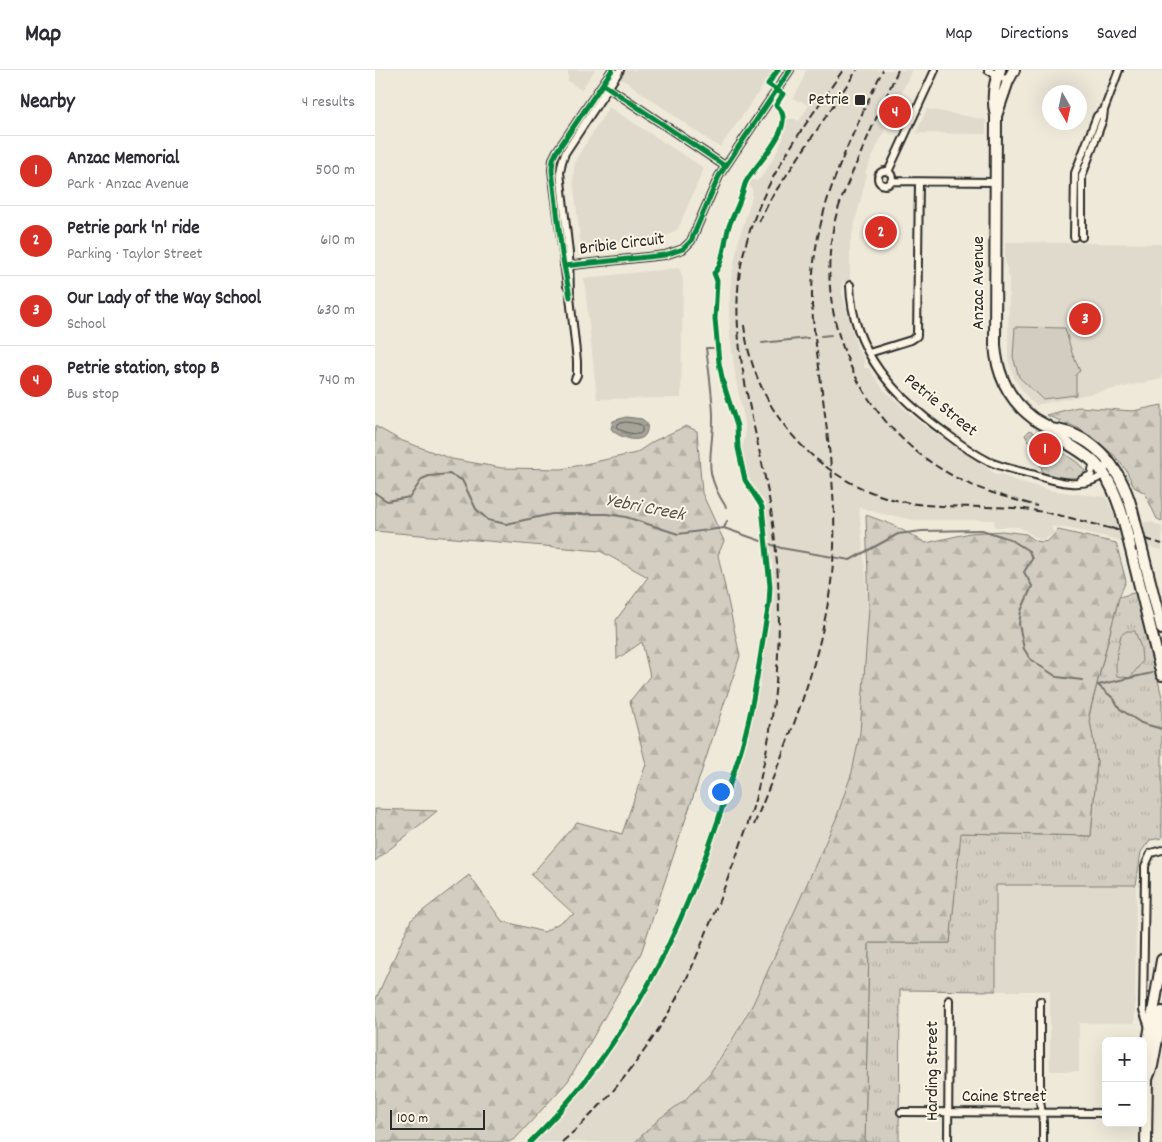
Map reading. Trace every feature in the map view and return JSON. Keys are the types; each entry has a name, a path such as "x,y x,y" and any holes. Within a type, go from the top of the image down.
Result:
{"highway":[{"name":"Anzac Avenue","path":"1006,74 996,116 995,345 998,367 1004,382 1017,403 1035,419 1051,429 1058,437 1081,451 1094,462 1114,491 1123,518 1162,675"},
{"name":"Anzac Avenue","path":"1051,429 1063,430 1093,446 1107,458 1119,475 1127,490 1162,629"},
{"path":"1147,1046 1162,960"},
{"path":"1147,1080 1152,1066 1162,1012"},
{"path":"1145,1127 1146,1142"}],"street":[{"path":"575,379 577,375 577,361 567,266 560,172 561,162 606,86 612,70"},
{"path":"606,86 621,70"},
{"name":"Bribie Circuit","path":"567,266 665,255 683,249 691,241 711,192 725,166 790,70"},
{"path":"888,172 935,70"},
{"path":"987,70 1006,74"},
{"path":"1082,237 1082,176 1103,119 1103,110 1119,70"},
{"path":"606,86 725,166"},
{"path":"1074,237 1075,173 1097,116 1103,110"},
{"path":"891,181 891,175 888,172 882,171 878,174 877,179 884,185 891,181 996,182"},
{"path":"869,353 911,340 917,336 919,182"},
{"name":"Petrie Street","path":"850,284 853,309 859,330 869,353 883,377 903,399 932,424 975,454 1003,466 1060,482 1083,483 1093,481 1104,474"},
{"path":"1104,474 1107,458"},
{"path":"1075,482 1091,475 1094,462"},
{"path":"1150,1028 1143,1010 1146,963 1145,866 1151,854 1162,850"},
{"name":"Harding Street","path":"948,1142 949,1000"},
{"path":"1040,1001 1040,1101 1043,1142"},
{"name":"Caine Street","path":"901,1112 1102,1113"}],"shaded area":[{"path":"568,70 595,70 581,90 568,81"},
{"path":"606,70 774,70 721,146 717,146 628,83"},
{"path":"806,70 912,70 865,173 867,174 850,243 850,282 843,282 842,293 857,348 864,359 864,368 869,368 882,388 919,422 997,475 1002,474 1011,479 1053,491 1106,497 1116,519 1144,527 1144,522 1151,522 1162,527 1162,550 1072,529 1051,526 1054,533 1040,540 1019,527 995,527 994,520 914,520 859,507 869,608 860,733 852,772 836,819 753,1004 710,1073 685,1100 659,1119 635,1142 535,1142 580,1092 640,1009 679,930 706,864 747,743 773,592 765,504 746,475 741,451 745,437 745,423 736,381 730,336 731,279 739,239 752,197 752,189 749,185 752,180 757,181 764,174 776,154 783,139 786,119 799,121 809,106 793,98 800,87"},
{"path":"609,107 704,168 678,229 667,236 581,247 573,179 574,168 576,159"},
{"path":"927,109 986,120 986,134 916,133"},
{"path":"1005,242 1162,244 1162,379 1036,405 1029,400 1015,380 1008,359 1009,277 1005,261"},
{"path":"679,268 683,279 681,398 597,399 584,278"},
{"path":"996,885 1136,885 1135,1023 1079,1023 1079,1071 1050,1071 1050,991 996,991"}],"green space":[{"path":"1015,327 1065,328 1072,353 1080,371 1076,374 1076,395 1042,399 1019,377 1013,357"},
{"path":"1162,405 1162,521 1157,519 1145,493 1134,487 1126,470 1114,455 1080,429 1046,415 1078,407 1133,411"},
{"path":"375,426 400,440 452,459 502,468 562,469 636,453 654,441 686,426 697,431 702,493 724,541 718,555 740,656 641,953 568,1081 516,1138 509,1142 375,1142 375,1001 411,920 469,875 502,921 544,932 574,914 531,875 577,822 622,834 646,764 630,701 650,676 642,642 617,659 616,620 648,577 600,551 375,531"},
{"path":"1030,430 1078,463 1085,471 1078,478 1053,477 1043,474 1040,462 1025,435"},
{"path":"866,515 893,525 926,543 970,533 1002,531 1026,534 1036,541 1042,542 1048,541 1058,530 1116,543 1126,581 1119,597 1089,715 1097,762 1091,836 961,833 950,943 869,943 865,1142 635,1142 659,1119 685,1100 710,1073 732,1040 753,1004 836,819 852,772 860,733 869,608"},
{"path":"1137,592 1162,697 1162,838 1150,840 1141,852 1136,885 996,885 996,991 900,990 899,1142 865,1142 869,943 950,943 960,833 1091,836 1097,762 1089,716 1119,597"},
{"path":"1127,631 1135,631 1141,648 1142,662 1130,678 1117,676 1116,671 1121,635"},
{"path":"375,809 437,811 375,861"}],"water":[{"path":"626,417 642,419 647,423 647,432 643,437 631,439 613,431 611,428 613,421"}],"waterway":[{"path":"821,336 831,335"},
{"path":"762,343 808,338"},
{"path":"713,348 706,348 713,414 710,461 713,481 726,507"},
{"name":"Yebri Creek","path":"375,493 387,501 410,497 422,479 429,476 449,474 462,480 476,509 488,520 506,524 552,514 607,514 626,517 678,534 724,528 781,548 850,560 898,534 922,531 982,530 1010,539 1029,551 1032,559 1024,572 1032,586 1021,611 1019,624 1024,649 1031,660 1057,677 1082,680"},
{"name":"Yebri Creek","path":"724,528 727,521"},
{"path":"1098,685 1152,673"},
{"name":"Yebri Creek","path":"1098,685 1114,699 1120,709 1141,723 1162,729"}],"railway":[{"path":"562,1142 598,1108 630,1070 671,1008 701,946 736,857 753,807 762,772 774,702 779,631 779,595 773,524 747,395 738,330 738,297 741,265 757,211 781,162 843,70"},
{"path":"759,222 771,198 857,70"},
{"path":"754,825 806,689 825,619 831,583 834,547 834,504 812,304 815,256 824,211 839,167 883,70"},
{"path":"898,70 849,181 836,216 830,255 831,293 838,331 851,367 870,400 894,430 922,456 955,477 975,486 1037,506"},
{"path":"744,325 750,357 762,388 778,416 798,441 821,463 848,481 878,495 910,503 1024,509 1059,515 1116,530"},
{"path":"1111,528 1162,544"}],"cycle path":[{"path":"570,297 562,254 552,170 553,159 612,70"},
{"path":"530,1142 565,1105 597,1066 625,1025 650,982 672,937 710,844 750,715 769,604 770,586 762,507 745,480 738,448 737,426 719,363 715,319 717,281 714,273 720,265 729,226 745,183 767,154 780,132 783,122 782,113 776,105 783,94 768,84 778,70"},
{"path":"564,266 665,255 683,249 691,241 719,176 790,70"},
{"path":"603,84 725,166"}],"place":[{"name":"Petrie","path":"860,100"},
{"name":"Petrie station, stop B","path":"895,112"},
{"name":"Petrie park 'n' ride","path":"881,232"},
{"name":"Our Lady of the Way School","path":"1085,319"},
{"name":"Anzac Memorial","path":"1045,449"}]}
